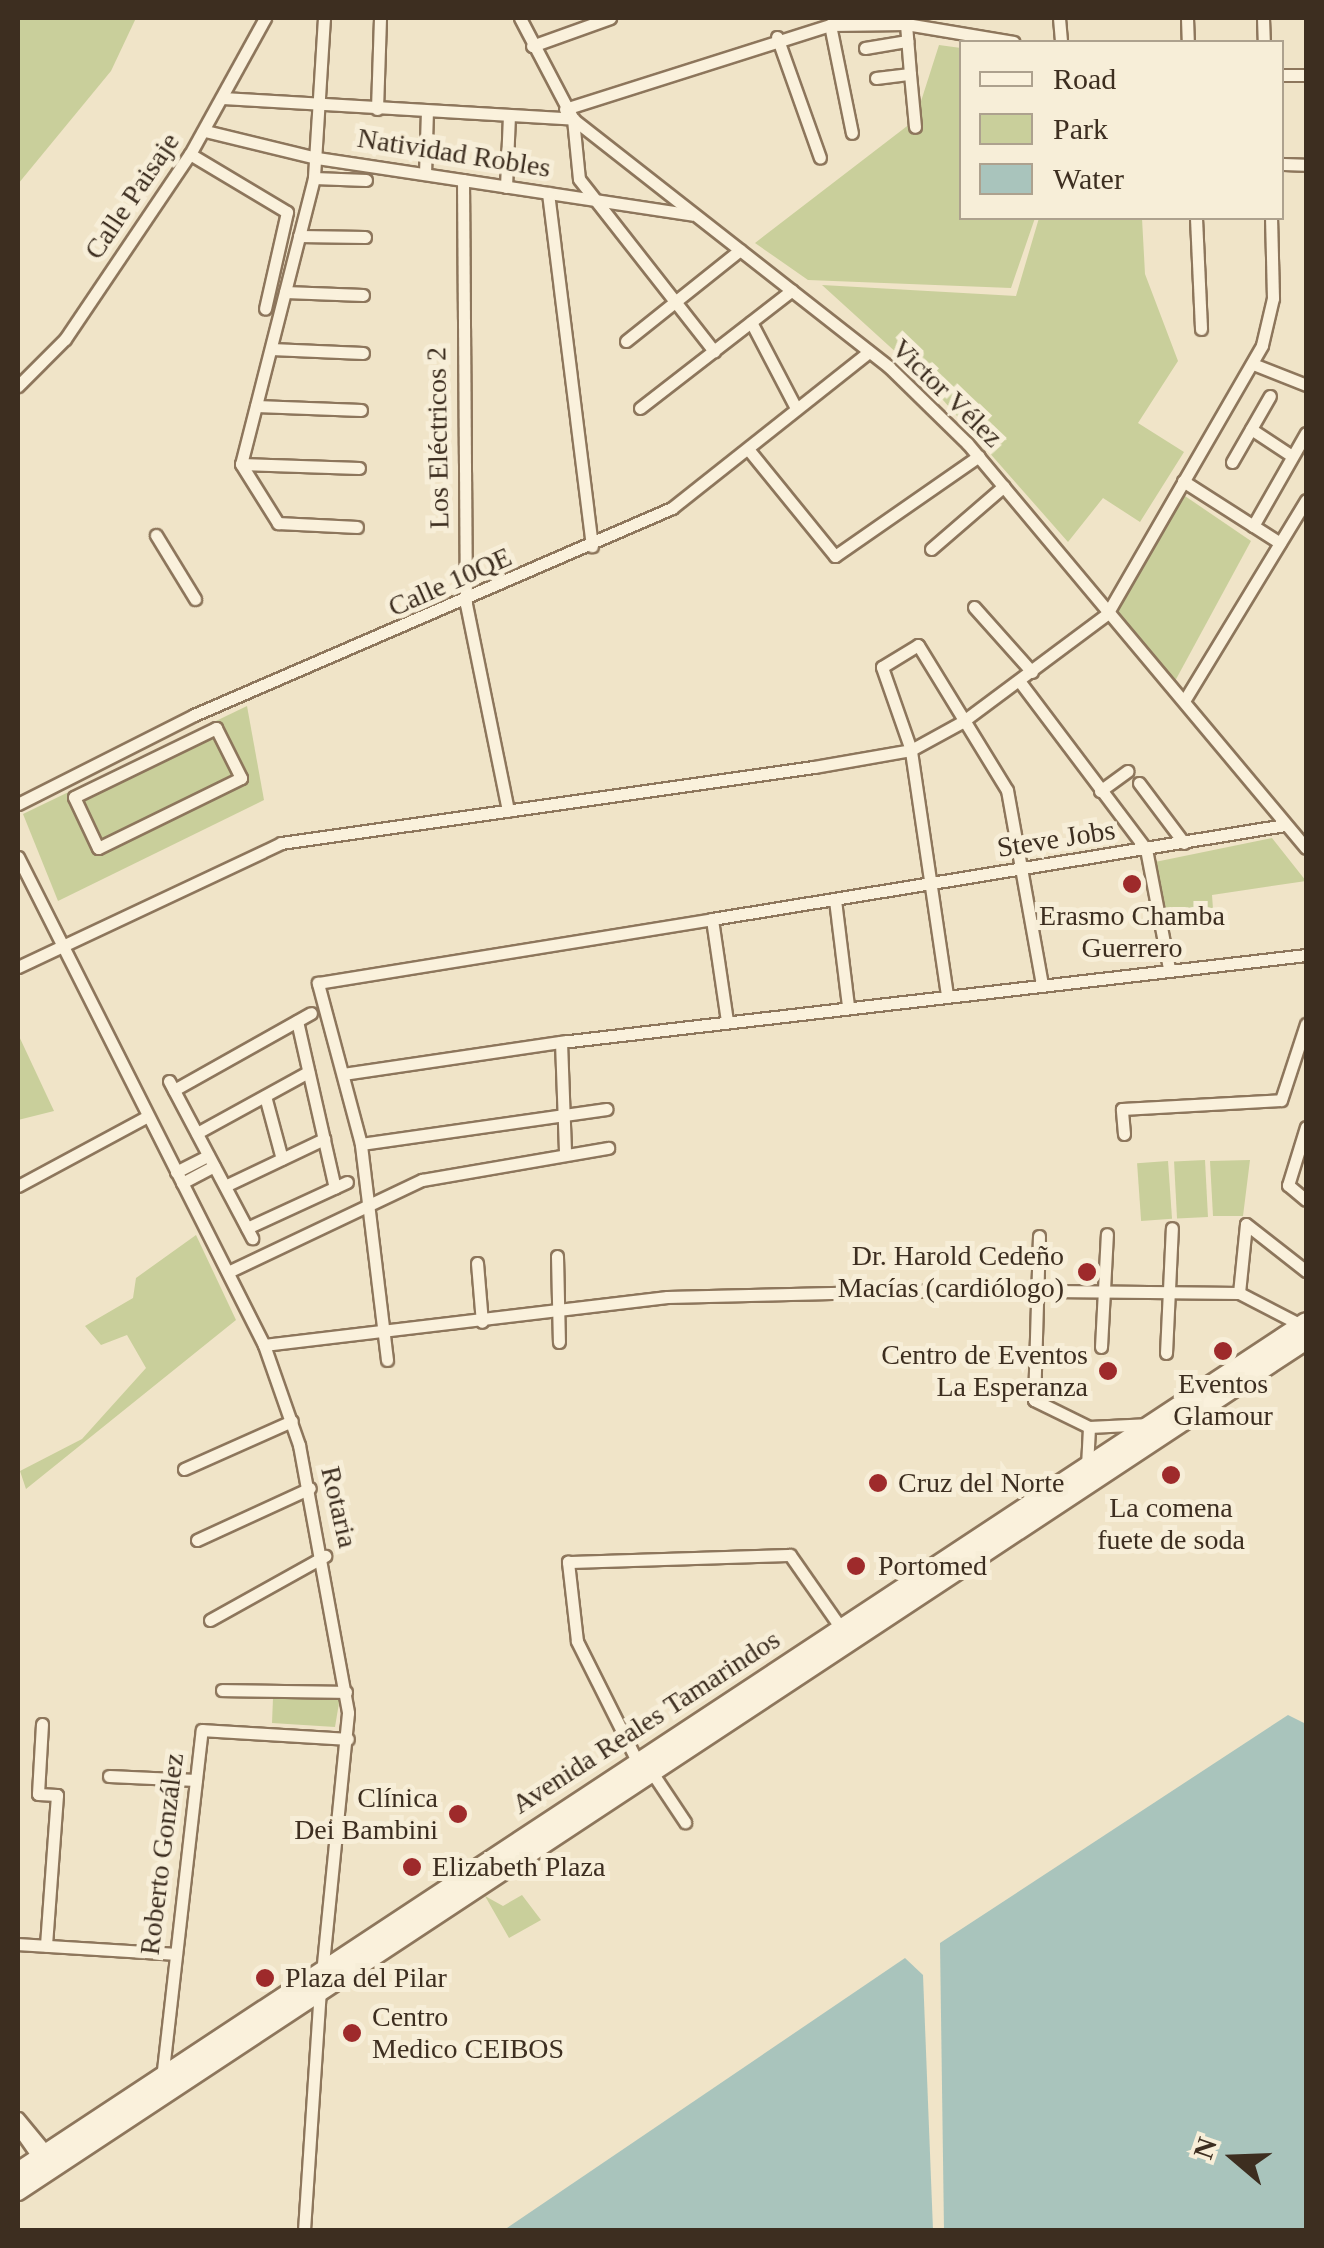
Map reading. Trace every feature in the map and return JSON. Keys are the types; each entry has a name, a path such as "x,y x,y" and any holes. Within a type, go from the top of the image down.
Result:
{"main road":[{"name":"Avenida Reales Tamarindos","path":"18,2172 163,2070 560,1819 646,1769 1084,1472 1126,1454 1159,1423 1305,1329"},
{"name":"Avenida Reales Tamarindos","path":"646,1769 841,1628 872,1616 1126,1454 1305,1329"},
{"name":"Avenida Reales Tamarindos","path":"18,2191 320,1989 560,1819"}],"street":[{"name":"Calle Paisaje","path":"18,386 78,321 205,130 265,18"},
{"path":"324,18 318,158 242,464 278,524 357,527"},
{"path":"376,110 380,18"},
{"name":"Victor Vélez","path":"520,18 569,114 869,352 978,456 1306,848"},
{"path":"532,46 610,18"},
{"path":"224,98 376,110 508,116 569,114 777,36 798,24 885,20 1002,40"},
{"path":"906,24 916,127"},
{"path":"830,25 852,133"},
{"path":"777,36 820,158"},
{"path":"865,48 907,41"},
{"path":"876,78 910,74"},
{"path":"426,174 427,112"},
{"path":"569,114 579,179 714,350"},
{"path":"506,186 508,116"},
{"name":"Natividad Robles","path":"205,130 318,158 696,216"},
{"path":"190,154 287,212 265,309"},
{"path":"314,178 366,180"},
{"name":"Los Eléctricos 2","path":"463,180 466,604 508,811"},
{"path":"548,193 592,546"},
{"path":"1196,220 1201,329"},
{"path":"18,967 281,843 911,750 962,722 1107,614 1253,364 1272,313 1271,220"},
{"path":"299,236 365,237"},
{"path":"626,342 740,250"},
{"path":"640,408 792,290"},
{"path":"285,292 363,296"},
{"path":"751,322 796,408"},
{"path":"270,349 363,353"},
{"name":"Calle 10QE","path":"18,804 194,716 466,604 672,508 869,352"},
{"path":"1253,364 1306,385"},
{"path":"1232,462 1270,396"},
{"path":"256,406 360,410"},
{"path":"1251,429 1292,456"},
{"path":"1254,526 1306,433"},
{"path":"748,449 835,556 978,456"},
{"path":"242,464 359,468"},
{"path":"1183,481 1280,543"},
{"path":"931,549 1004,486"},
{"path":"1184,701 1306,500"},
{"path":"156,536 194,599"},
{"path":"974,606 1032,672"},
{"path":"947,995 934,884 911,750 882,667 918,646 962,722 1000,770 1025,870 1042,984"},
{"path":"1020,682 1146,849 1169,968"},
{"path":"216,728 241,778 98,848 74,797 216,728"},
{"path":"1100,791 1128,771"},
{"path":"1139,783 1184,843"},
{"name":"Steve Jobs","path":"343,1074 318,983 1285,825"},
{"name":"Rotaria","path":"18,857 56,949 264,1345 292,1421 325,1556 346,1692 348,1739 320,1989 304,2230"},
{"path":"835,900 848,1006"},
{"path":"712,919 728,1022"},
{"path":"387,1360 361,1144 343,1074 848,1006 1306,955"},
{"path":"297,1022 324,1139 341,1185 250,1233 172,1085 311,1013"},
{"path":"1124,1134 1122,1108 1281,1100 1306,1024"},
{"path":"561,1042 565,1150"},
{"path":"197,1133 308,1072"},
{"path":"265,1096 282,1159"},
{"path":"361,1144 564,1112 607,1109"},
{"path":"18,1186 146,1117"},
{"path":"1306,1128 1288,1183 1306,1200"},
{"path":"225,1186 324,1139"},
{"path":"228,1272 430,1178 565,1150 608,1148"},
{"path":"179,1178 211,1161"},
{"path":"1239,1293 1246,1224 1306,1271"},
{"path":"1166,1353 1172,1228"},
{"path":"1101,1347 1107,1234"},
{"path":"1038,1236 1034,1400 1088,1427 1159,1423"},
{"path":"556,1256 559,1342"},
{"path":"477,1263 482,1322"},
{"path":"264,1345 694,1296 1034,1291 1239,1293 1305,1329"},
{"path":"184,1469 292,1421"},
{"path":"1084,1472 1088,1427"},
{"path":"196,1540 310,1488"},
{"path":"685,1822 646,1769 577,1641 568,1562 790,1555 841,1628"},
{"path":"210,1620 325,1556"},
{"path":"222,1690 346,1692"},
{"path":"42,1724 38,1794 57,1796 46,1946"},
{"name":"Roberto González","path":"163,2070 202,1730 348,1739"},
{"path":"109,1776 196,1780"},
{"path":"18,1944 176,1954"},
{"path":"18,2118 43,2156"},
{"path":"18,2128 43,2156"}],"green space":[{"path":"18,18 136,18 111,71 18,184"},
{"path":"939,45 959,48 959,220 1034,220 1011,288 808,280 755,243 915,120"},
{"path":"1038,220 1142,220 1145,274 1178,361 1138,423 1184,452 1140,522 1103,498 1068,542 921,375 822,285 1016,296"},
{"path":"1182,494 1251,541 1174,683 1115,612"},
{"path":"247,706 264,800 58,901 23,814"},
{"path":"1272,838 1306,881 1212,895 1213,909 1165,918 1155,862"},
{"path":"18,1034 54,1111 18,1120"},
{"path":"1205,1160 1208,1217 1177,1219 1174,1162"},
{"path":"1250,1160 1243,1216 1213,1216 1210,1161"},
{"path":"1168,1161 1172,1219 1141,1221 1137,1163"},
{"path":"196,1235 236,1320 26,1489 20,1471 82,1439 146,1368 127,1335 101,1345 85,1326 133,1298 136,1278"},
{"path":"340,1697 335,1727 272,1723 273,1698"},
{"path":"522,1895 541,1920 509,1938 485,1896 503,1906"}],"water":[{"path":"1288,1715 1306,1724 1306,2230 944,2230 940,1943"},
{"path":"905,1958 923,1975 933,2230 504,2230"}],"place":[{"name":"Erasmo Chamba Guerrero","path":"1132,884"},
{"name":"Dr. Harold Cedeño Macías (cardiólogo)","path":"1087,1272"},
{"name":"Eventos Glamour","path":"1223,1351"},
{"name":"Centro de Eventos La Esperanza","path":"1108,1371"},
{"name":"La comena fuete de soda","path":"1171,1475"},
{"name":"Cruz del Norte","path":"878,1483"},
{"name":"Portomed","path":"856,1566"},
{"name":"Clínica Dei Bambini","path":"458,1814"},
{"name":"Elizabeth Plaza","path":"412,1867"},
{"name":"Plaza del Pilar","path":"265,1978"},
{"name":"Centro Medico CEIBOS","path":"352,2033"}]}
